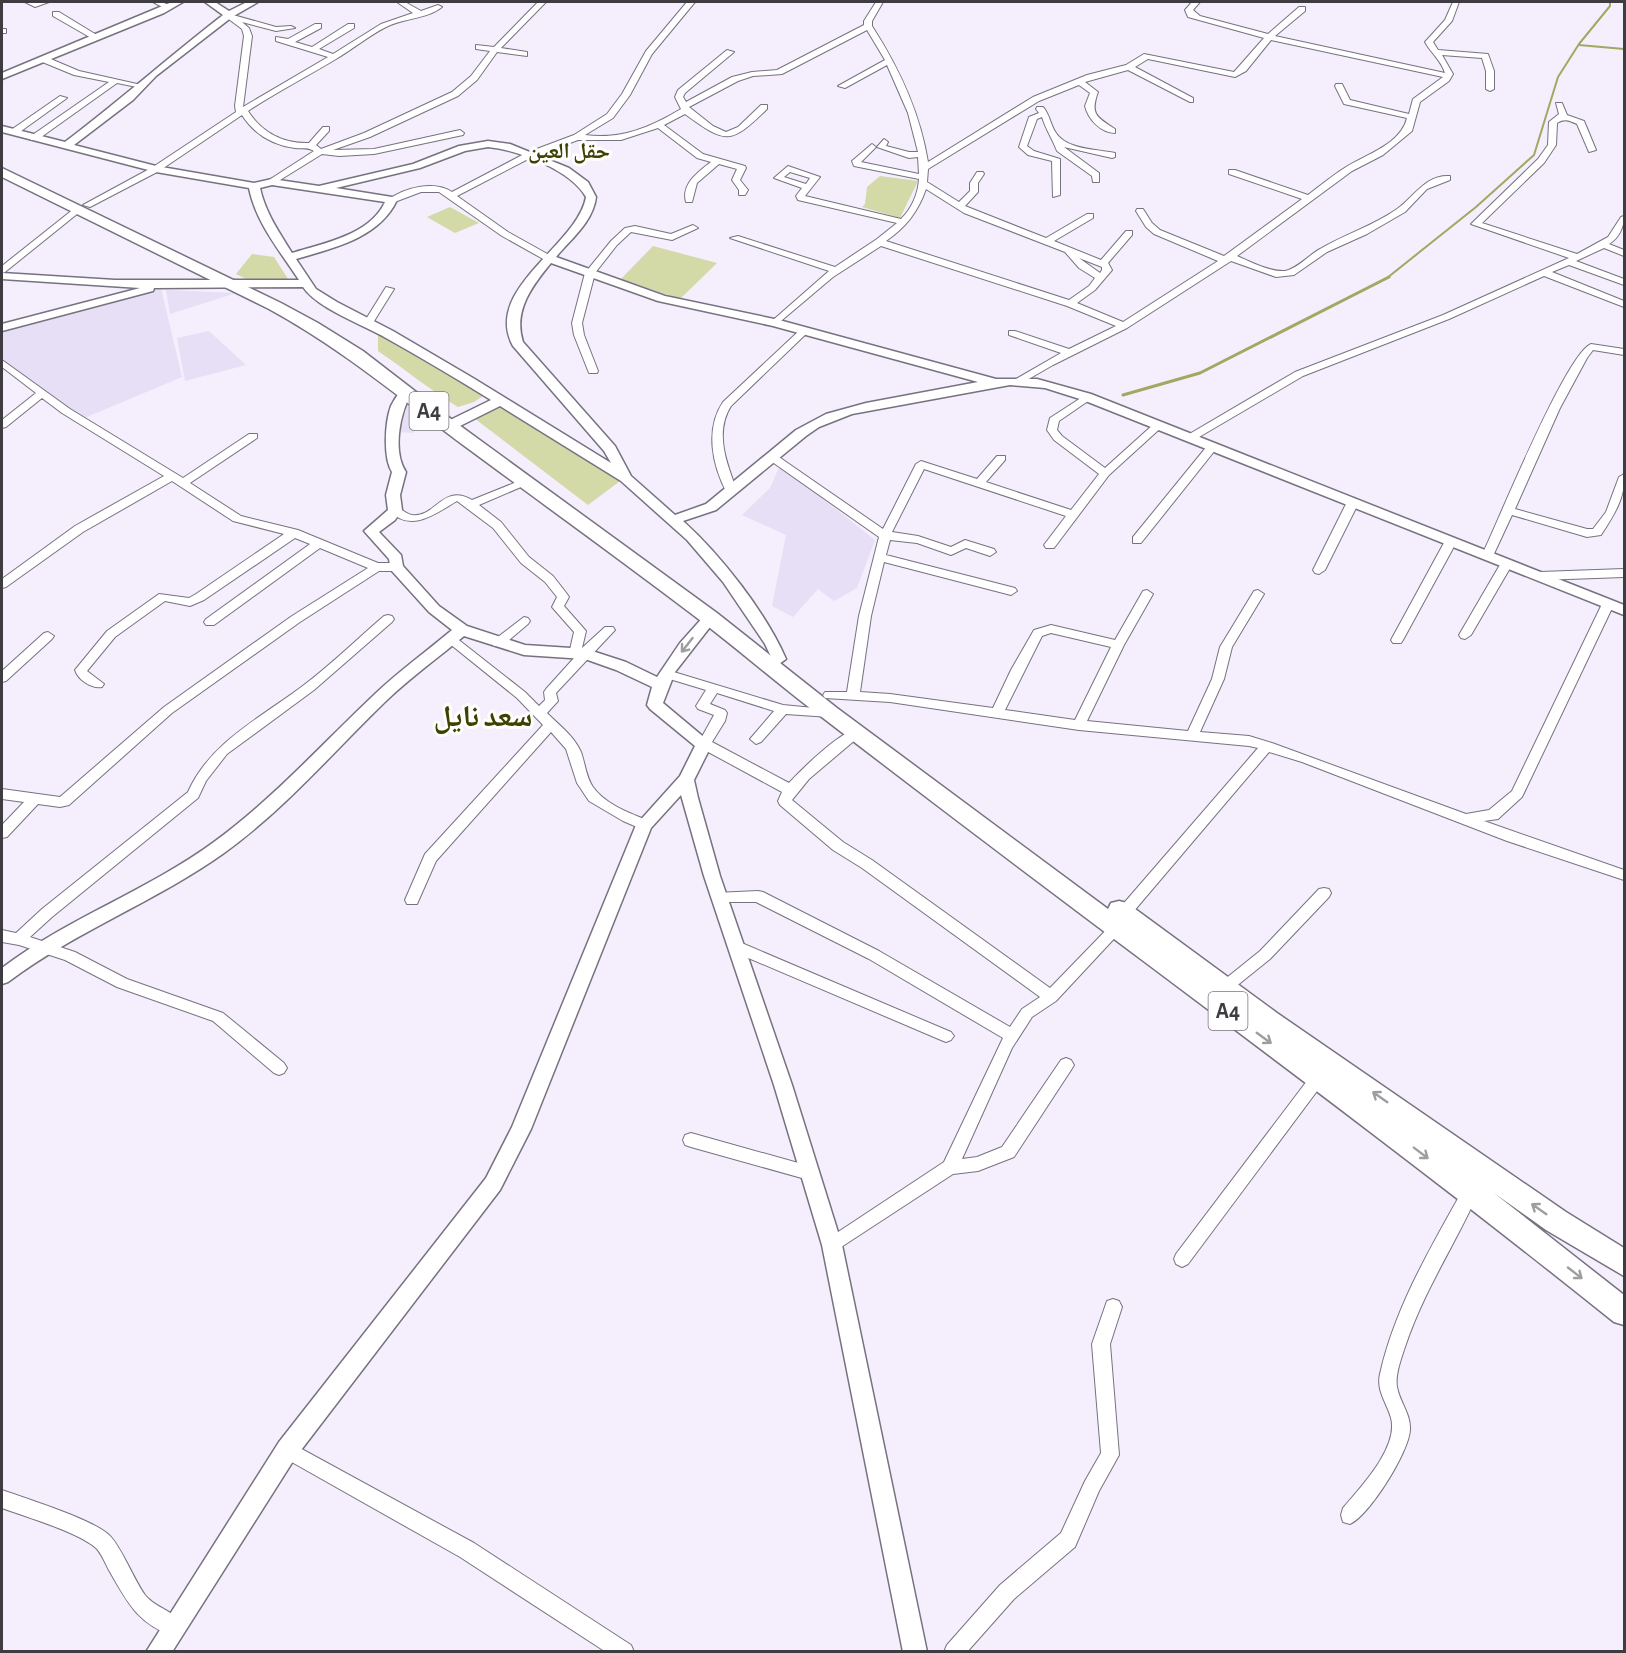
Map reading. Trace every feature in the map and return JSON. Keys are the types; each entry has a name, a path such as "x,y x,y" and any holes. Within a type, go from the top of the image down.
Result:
{"highway":[{"name":"A4","path":"2,163 83,208"},
{"name":"A4","path":"2,172 83,208 354,341 524,482 1218,993 1556,1221 1624,1263"},
{"name":"A4","path":"243,285 312,326 595,519 779,659 856,732 1120,921"},
{"name":"A4","path":"1218,993 1318,1078 1471,1191 1624,1312"}],"street":[{"path":"29,2 35,5 45,2"},
{"path":"157,2 174,4"},
{"path":"210,2 245,28 248,36 239,106 254,126 270,137 297,147 311,146 320,152 344,153 387,148 460,133"},
{"path":"66,146 142,86 153,74 253,2"},
{"path":"400,2 421,14"},
{"path":"272,182 299,162 358,139 455,94 542,2"},
{"path":"451,196 529,155 577,138 595,127 620,104 649,53 691,2"},
{"path":"775,323 836,270 879,242 903,222 917,205 923,176 922,154 910,111 889,61 868,26 868,21 879,2"},
{"path":"1196,2 1189,10 1191,15 1197,18 1269,37 1447,76"},
{"path":"1020,381 1069,353 1124,326 1228,258 1349,169 1380,153 1409,129 1416,101 1447,76 1449,69 1434,52 1430,42 1448,21 1456,2"},
{"path":"2,76 174,4"},
{"path":"2,270 83,208 156,169 295,78 400,18 421,14 438,7"},
{"path":"923,176 959,148 1032,102 1079,81 1130,67 1147,56 1235,75 1243,69 1269,37 1302,9"},
{"path":"56,14 96,37"},
{"path":"231,17 276,29 291,28"},
{"path":"289,42 318,26"},
{"path":"313,50 351,26"},
{"path":"577,138 611,141 660,126 685,108 735,79 752,74 776,73 868,26"},
{"path":"279,39 334,57"},
{"path":"1490,46 1485,56 1490,71 1490,89"},
{"path":"479,47 524,54"},
{"path":"730,52 681,92 679,97 685,108 725,136 740,130 764,107"},
{"path":"1434,52 1485,56"},
{"path":"43,59 77,73 142,86"},
{"path":"842,86 889,61"},
{"path":"1130,67 1190,100"},
{"path":"34,138 115,81"},
{"path":"1079,81 1090,87 1094,93 1089,108 1094,117 1112,131"},
{"path":"1339,86 1347,102 1412,117"},
{"path":"14,132 63,98"},
{"path":"1032,102 1045,114 1052,133 1059,141 1060,148 1096,175 1096,180"},
{"path":"1559,105 1563,115 1561,118"},
{"path":"1045,114 1033,117 1023,147 1031,153 1056,159 1056,195"},
{"path":"1571,260 1572,255 1476,224 1541,161 1552,145 1553,122 1569,117 1581,123 1592,150"},
{"path":"660,126 700,156 741,168 736,180 744,190 742,193"},
{"path":"2,129 156,169 254,186 272,182 392,200 411,191 428,187 441,189 504,234 548,258 662,299 775,323 997,382"},
{"path":"311,146 326,129"},
{"path":"1059,141 1112,155"},
{"path":"884,142 881,147 909,155 922,154"},
{"path":"320,189 406,168 476,145 506,146 576,177 584,184 591,197 586,215 548,258 522,299 513,319 513,330 517,343 582,420 610,449 626,478"},
{"path":"872,147 855,162 923,176 958,207 1103,263 1107,268 1102,278 1070,304"},
{"path":"688,201 688,191 698,175 716,162"},
{"path":"1232,172 1307,198"},
{"path":"958,207 974,192 974,183 980,174"},
{"path":"1140,211 1157,232 1276,274 1291,273 1324,250 1364,232 1402,210 1424,187 1447,178"},
{"path":"254,186 257,201 269,226 305,283 327,301 388,334 626,478 692,537 728,579 772,643 779,659"},
{"path":"808,187 800,197 903,222"},
{"path":"289,257 366,229 388,210 392,200"},
{"path":"1046,242 1090,216"},
{"path":"1190,438 1299,374 1446,317 1603,245 1615,235 1624,219"},
{"path":"593,371 579,335 578,323 590,273 614,243 628,230 635,229 672,237 693,228"},
{"path":"1103,263 1129,233"},
{"path":"735,238 836,270"},
{"path":"879,242 1070,304 1124,326"},
{"path":"1603,245 1624,253"},
{"path":"1065,249 1078,262 1102,278"},
{"path":"1571,260 1624,282"},
{"path":"1545,273 1624,304"},
{"path":"2,276 60,281 168,284 305,283"},
{"path":"2,328 168,284"},
{"path":"368,324 389,289"},
{"path":"731,491 717,434 718,417 727,404 804,331"},
{"path":"1012,333 1069,353"},
{"path":"1488,555 1559,398 1587,348 1624,352"},
{"path":"2,363 66,411 237,519 294,533 377,567 396,567"},
{"path":"959,373 967,388"},
{"path":"692,537 711,507 809,426 825,420 967,388 997,382 1020,381 1048,384 1087,397 1624,610"},
{"path":"406,392 397,407 392,453 393,463 399,472 393,495 395,510 404,518 412,520 454,498 459,497 471,504 497,525 525,560 549,579 563,597 558,607 580,631 580,654"},
{"path":"2,425 42,393"},
{"path":"1087,397 1054,420 1052,430 1058,438 1105,473"},
{"path":"451,421 495,398"},
{"path":"551,432 582,420"},
{"path":"1050,545 1105,473 1159,425"},
{"path":"183,483 253,436"},
{"path":"1137,540 1212,447"},
{"path":"772,457 885,536 896,535 926,541 951,551 965,544 990,552"},
{"path":"980,483 1001,458"},
{"path":"853,695 865,616 885,536 921,464 1073,515"},
{"path":"2,584 89,523 172,476"},
{"path":"1509,511 1587,533 1597,532 1611,512 1624,477"},
{"path":"471,504 524,482"},
{"path":"1319,570 1353,502"},
{"path":"673,520 711,507"},
{"path":"395,510 390,517 371,531 396,558 396,567 456,635 570,744 584,784 589,790 610,809 644,825"},
{"path":"98,684 82,674 81,670 116,630 163,597 190,602 195,600 294,533"},
{"path":"1397,640 1451,541"},
{"path":"210,622 320,542"},
{"path":"881,557 1011,591"},
{"path":"1465,635 1507,563"},
{"path":"2,794 60,802 70,797 133,738 168,710 296,619 377,567"},
{"path":"1540,576 1624,573"},
{"path":"1079,725 1118,645 1148,594"},
{"path":"1192,735 1218,679 1226,647 1258,594"},
{"path":"1461,818 1493,815 1517,794 1608,604"},
{"path":"711,618 687,645 664,679 655,701 657,707 704,744 790,790"},
{"path":"19,939 47,913 193,795 200,779 222,751 310,687 388,620"},
{"path":"498,643 524,621"},
{"path":"997,713 1017,670 1041,631 1051,629 1118,645"},
{"path":"538,714 552,701 550,692 580,654 609,630"},
{"path":"2,977 42,948 182,870 236,834 297,783 382,695 456,635 539,653 580,654 664,679 714,688 783,709 827,704 853,695 1079,725 1235,738 1267,746 1461,818 1624,872"},
{"path":"2,678 48,636"},
{"path":"158,1652 287,1450 493,1184 520,1129 644,825 686,780 704,744 719,721 721,713 702,706 714,688"},
{"path":"756,739 783,709"},
{"path":"412,900 430,858 549,726"},
{"path":"856,732 790,790 785,801 838,846 867,864 1051,998"},
{"path":"950,1167 989,1081 1027,1013 1051,998 1120,921 1267,746"},
{"path":"686,780 700,835 783,1085 832,1245 915,1652"},
{"path":"2,833 36,798"},
{"path":"1218,993 1265,955 1324,893"},
{"path":"720,897 758,896 874,955 1013,1036"},
{"path":"2,936 19,939 70,956 123,983 218,1017 279,1068"},
{"path":"736,947 946,1036"},
{"path":"832,1245 950,1167 978,1164 1008,1152 1066,1065"},
{"path":"1182,1259 1318,1078"},
{"path":"691,1140 809,1173"},
{"path":"1350,1515 1396,1449 1402,1433 1401,1421 1388,1391 1389,1372 1412,1310 1447,1234 1471,1191"},
{"path":"954,1652 1007,1592 1068,1540 1086,1503 1091,1486 1110,1455 1101,1344 1113,1307"},
{"path":"287,1450 467,1550 624,1652"},
{"path":"2,1499 80,1529 103,1542 140,1603 153,1615 174,1627"}],"shaded area":[{"path":"161,288 182,377 82,419 19,374 2,358 2,331"},
{"path":"166,290 236,293 170,314"},
{"path":"209,331 246,365 185,381 177,338"},
{"path":"404,403 432,418 412,433 398,432"},
{"path":"780,465 875,540 857,588 834,601 818,589 793,617 772,606 786,535 742,515 770,488"}],"green space":[{"path":"880,176 918,181 900,218 862,207 865,204 867,187"},
{"path":"450,207 479,223 455,233 427,217"},
{"path":"653,246 717,263 680,299 621,279"},
{"path":"252,254 274,257 288,279 250,281 236,274"},
{"path":"378,333 483,396 474,402 458,407 378,351"},
{"path":"499,407 620,481 588,505 474,418"}],"waterway":[{"path":"1387,278 1476,207 1534,155 1558,77 1579,44 1610,6 1610,2"},
{"path":"1579,45 1624,49"},
{"path":"1123,395 1200,373 1389,277"}],"district":[{"name":"حقل العين","path":"569,151"},
{"name":"سعد نايل","path":"483,717"}]}
